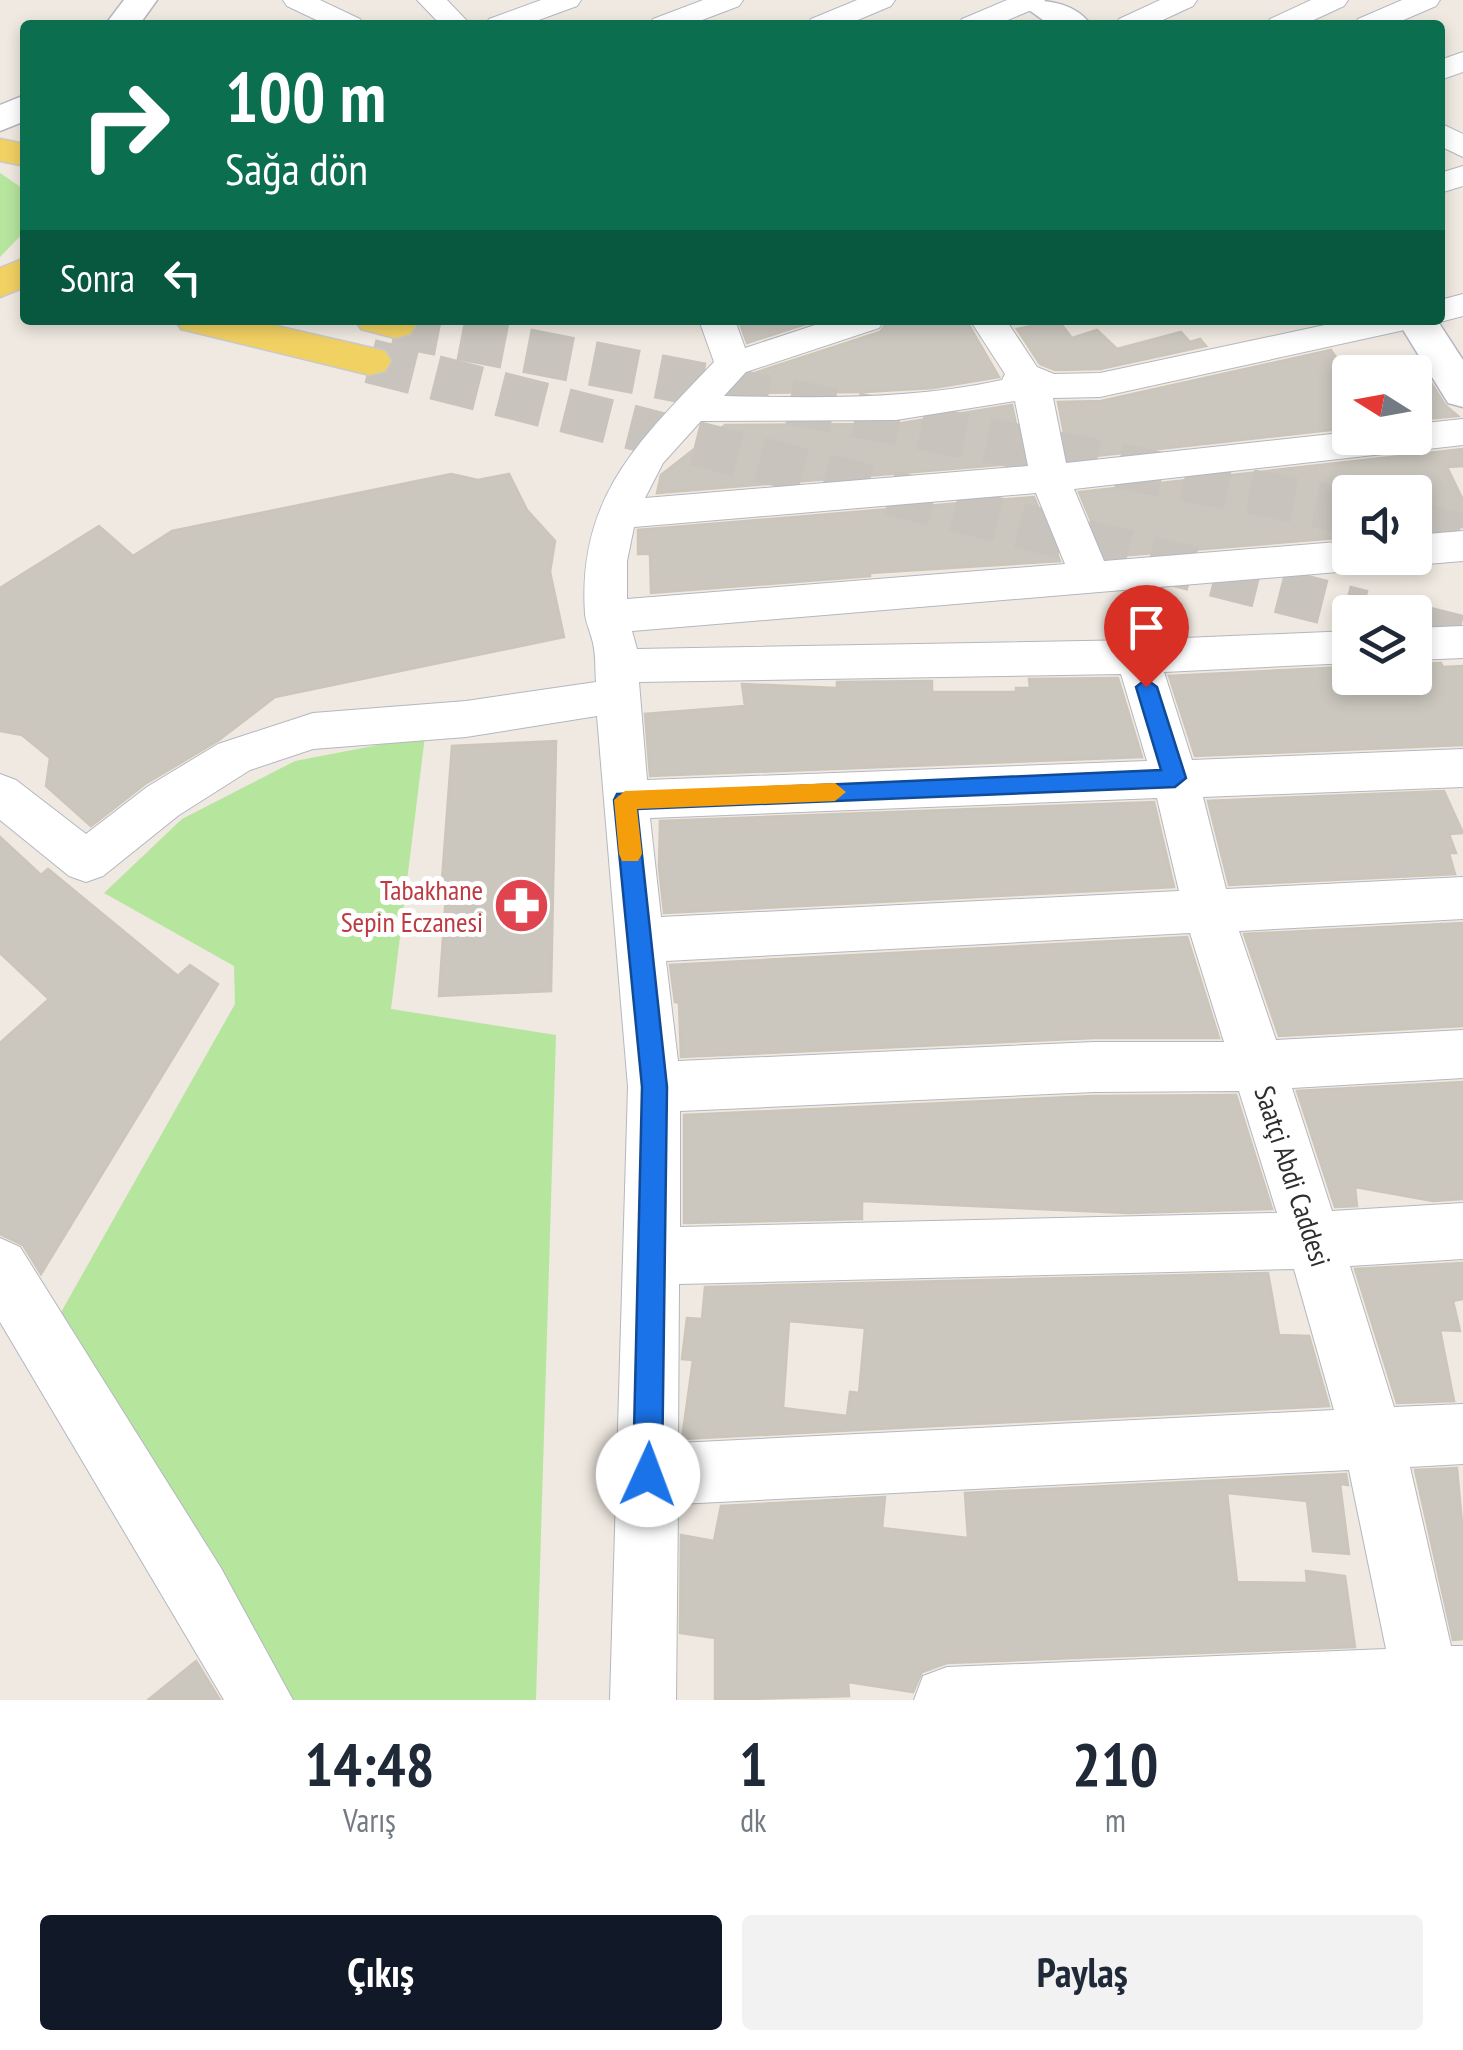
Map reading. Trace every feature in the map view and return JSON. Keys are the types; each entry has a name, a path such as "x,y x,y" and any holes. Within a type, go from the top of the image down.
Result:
{"main road":[{"path":"7,122 20,146"},
{"path":"216,325 370,362"}],"street":[{"path":"126,20 141,0"},
{"path":"297,0 339,20"},
{"path":"432,0 452,20"},
{"path":"512,20 567,0"},
{"path":"654,20 729,0"},
{"path":"833,20 881,0"},
{"path":"984,20 1031,0 1065,20"},
{"path":"1140,20 1183,0"},
{"path":"1380,20 1426,0"},
{"path":"643,1700 654,1087 625,800 614,644 606,617 607,561 617,514 647,456 689,408 725,342 835,325"},
{"path":"1002,325 1030,387 1050,478 1091,578"},
{"path":"689,408 822,410 900,406 973,400 1030,387 1100,386 1377,325"},
{"path":"1420,325 1463,393"},
{"path":"617,514 1050,478 1463,432"},
{"path":"1432,549 1463,546"},
{"path":"606,617 1332,558"},
{"path":"1432,643 1463,642"},
{"path":"0,794 86,862 163,801 234,757 312,731 466,719 617,681 1332,648"},
{"name":"Saatçi Abdi Caddesi","path":"1137,657 1175,778 1208,908 1373,1438 1440,1686"},
{"path":"625,800 1463,768"},
{"path":"639,940 1463,898"},
{"path":"654,1087 1094,1067 1258,1066 1463,1054"},
{"path":"653,1256 1314,1240 1463,1231"},
{"path":"0,1267 62,1374 222,1628 260,1700"},
{"path":"648,1475 1463,1434"},
{"path":"948,1700 1440,1686"}],"green space":[{"path":"0,173 20,187 20,236 0,257"},
{"path":"425,736 391,1009 556,1035 536,1700 282,1700 60,1314 235,1004 234,966 104,893 182,819 295,761"}],"building":[{"path":"744,325 803,325 747,343 741,326"},
{"path":"885,325 969,325 999,377 933,388 864,392 746,393 739,385 748,375 880,332"},
{"path":"1062,325 1072,338 1097,330 1117,349 1181,332 1190,342 1200,339 1206,346 1100,369 1055,370 1040,364 1017,329"},
{"path":"1331,350 1334,355 1332,430 1069,459 1058,402 1101,401"},
{"path":"1432,384 1445,405 1458,416 1432,418"},
{"path":"1012,405 1024,463 657,493 661,475 725,425 896,424"},
{"path":"1463,449 1463,466 1447,467 1463,500 1463,527 1432,530 1432,475 1332,475 1332,538 1106,557 1079,492 1432,455"},
{"path":"451,474 478,480 509,474 527,510 555,541 550,572 564,637 275,697 219,740 145,784 91,826 46,786 50,758 22,735 0,731 0,588 99,526 133,556 172,531"},
{"path":"1034,497 1060,561 651,593 650,554 638,554 638,530"},
{"path":"1432,663 1463,666 1463,745 1195,756 1169,676 1332,668 1332,695 1432,695"},
{"path":"1118,678 1142,757 650,776 645,714 745,706 742,684 837,688 837,682 932,681 932,692 1016,692 1016,688 1030,688 1029,679"},
{"path":"556,741 551,991 439,996 447,880 442,880 452,746"},
{"path":"1444,791 1463,833 1449,834 1456,853 1449,853 1455,874 1229,885 1208,801"},
{"path":"1154,802 1174,887 664,913 660,821"},
{"path":"0,837 41,875 48,869 178,976 190,965 218,984 41,1274 23,1245 0,1234 0,1043 49,999 0,953"},
{"path":"1463,923 1463,1026 1279,1036 1244,934"},
{"path":"1187,937 1219,1038 1094,1038 681,1057 679,1003 675,1002 670,965"},
{"path":"1463,1082 1463,1199 1433,1201 1355,1187 1357,1206 1335,1207 1297,1091"},
{"path":"1236,1095 1272,1209 1128,1213 862,1201 862,1219 684,1223 684,1115 1094,1096"},
{"path":"1463,1263 1463,1299 1453,1301 1460,1331 1440,1330 1454,1401 1397,1403 1355,1269"},
{"path":"1268,1273 1279,1335 1309,1336 1329,1406 682,1439 693,1360 682,1359 687,1318 702,1319 705,1287","holes":["789,1321 865,1328 859,1393 850,1392 847,1416 783,1408"]},
{"path":"1457,1468 1463,1535 1463,1639 1453,1640 1415,1470"},
{"path":"1346,1474 1348,1485 1340,1484 1349,1554 1313,1551 1307,1501 1227,1493 1237,1582 1307,1583 1306,1571 1345,1576 1355,1647 947,1663 922,1672 913,1692 848,1682 849,1696 715,1700 715,1638 680,1633 681,1535 714,1541 721,1506 885,1497 882,1528 968,1538 965,1493"},
{"path":"196,1661 220,1700 148,1700"}],"tunnel":[{"path":"395,325 1332,507"},
{"path":"370,361 1332,604"},
{"path":"1432,528 1463,536"},
{"path":"1432,630 1463,638"}],"slow traffic":[{"path":"630,854 625,800 835,792"}],"place":[{"name":"Tabakhane Sepin Eczanesi","path":"522,905"}],"route":[{"path":"648,1475 654,1087 625,800 1175,778 1146,687"}]}
